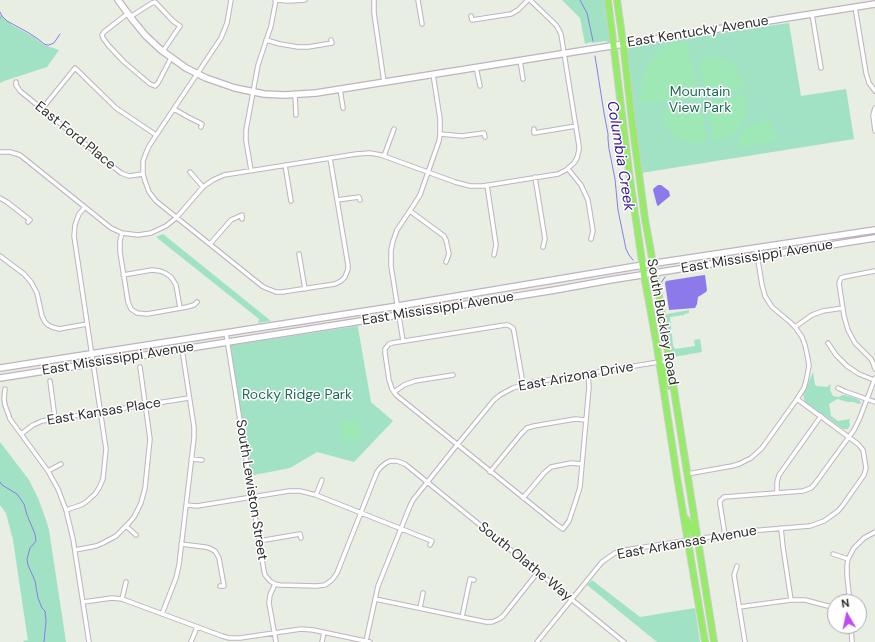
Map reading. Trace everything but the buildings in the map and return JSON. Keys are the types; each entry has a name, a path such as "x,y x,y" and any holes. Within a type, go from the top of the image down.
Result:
{"main road":[{"name":"East Kentucky Avenue","path":"118,0 128,15 145,35 171,58 197,74 225,86 274,95 295,95 340,89 875,4"},
{"name":"South Buckley Road","path":"608,0 627,155 644,274 705,642"},
{"name":"South Buckley Road","path":"617,0 639,180 714,642"},
{"name":"East Mississippi Avenue","path":"0,368 92,355 652,264 875,230"},
{"name":"East Mississippi Avenue","path":"0,378 875,238"},
{"path":"659,362 674,395"},
{"path":"683,512 698,539"},
{"path":"688,540 703,570"},
{"path":"702,627 709,642"}],"street":[{"path":"231,0 228,19 224,31 216,46 156,135 144,157 143,174 147,188 153,197 262,286 276,292 305,289 335,284 345,277 348,269 330,158"},
{"path":"251,170 246,135 258,65 272,20 276,0 305,0"},
{"path":"374,0 374,14 384,82"},
{"path":"418,0 422,24"},
{"path":"0,152 10,152 20,155 107,225 122,233 138,235 151,233 166,226 177,217 203,187 213,180 224,175 251,170 364,153 384,156 464,184 477,186 558,174 568,169 577,158 579,150 561,34 559,30 529,0 511,14 472,20 471,16"},
{"path":"163,51 180,26 172,22 155,2 128,15 102,35 109,46 124,62 150,84 156,86 171,58"},
{"path":"855,7 867,78 875,91"},
{"path":"812,14 821,68"},
{"path":"266,40 298,47 332,43 331,40"},
{"path":"520,60 523,79"},
{"path":"476,67 480,86"},
{"path":"42,109 75,68 116,108 156,135"},
{"path":"403,341 391,250 397,230 420,195 440,134 440,119 433,74"},
{"name":"East Ford Place","path":"16,82 16,86 20,91 121,173 129,176 143,174"},
{"path":"340,89 343,108"},
{"path":"295,95 296,115"},
{"path":"174,108 188,118 202,124 201,127"},
{"path":"875,108 873,115 875,131"},
{"path":"534,129 534,133 576,126"},
{"path":"384,156 394,129"},
{"path":"440,134 462,136 484,133 485,137"},
{"path":"285,165 291,201"},
{"path":"568,169 581,185 588,200 593,231 591,239"},
{"path":"190,172 203,187"},
{"path":"535,177 545,239 542,247"},
{"path":"487,185 496,245 494,255"},
{"path":"337,200 359,197 360,200"},
{"path":"0,198 30,220 28,222"},
{"path":"66,510 81,505 95,494 104,473 106,449 74,236 77,219 85,207"},
{"path":"410,211 444,236 449,254 446,262"},
{"path":"210,244 231,220 242,215 242,219"},
{"path":"122,233 119,246 123,275 128,302 134,311 144,314 191,306 197,302"},
{"path":"687,474 732,466 751,458 762,448 804,388 808,366 805,345 802,337 795,327 772,308 765,296 756,248"},
{"path":"300,254 305,289"},
{"path":"0,256 32,282 37,293 43,319 48,325 52,328 59,329 87,324"},
{"path":"123,275 152,270 164,273 170,277 176,286 180,308"},
{"path":"875,272 846,276 841,278 839,283 845,322 851,336 859,348 871,359 875,369"},
{"path":"795,327 812,315 823,311 843,308"},
{"path":"44,330 48,325"},
{"path":"523,384 513,328 508,325 403,341 388,344 385,348 389,380 394,392 490,472 563,529 569,521 580,486 589,386 588,374"},
{"name":"South Lewiston Street","path":"226,333 265,575 275,584"},
{"path":"725,535 720,504 722,498 726,496 803,491 810,488 814,485 849,437 859,420 875,379 859,374 847,366 836,355 828,343"},
{"path":"162,614 178,573 194,433 182,349"},
{"name":"East Arizona Drive","path":"368,642 378,586 413,500 426,482 494,400 506,391 523,384 669,360"},
{"path":"75,550 88,548 103,543 116,536 138,510 143,496 150,433 140,367"},
{"path":"394,392 410,382 453,375"},
{"path":"50,382 55,418"},
{"path":"838,388 875,402"},
{"path":"5,389 4,399 10,419 48,471 58,489 66,510 75,550 89,642"},
{"name":"East Kansas Place","path":"21,434 37,423 55,418 189,398"},
{"name":"East Arkansas Avenue","path":"537,642 602,562 625,550 749,531 804,527 817,524 832,516 843,505 863,478 866,468 863,450 849,437 797,399"},
{"path":"777,492 779,475 821,416"},
{"path":"490,472 527,428 575,420 586,420"},
{"path":"191,459 202,460"},
{"name":"South Olathe Way","path":"275,584 316,586 329,584 337,573 377,472 386,462 401,462 624,642"},
{"path":"523,498 551,467 571,463 582,464"},
{"path":"48,471 61,464"},
{"path":"316,495 322,480"},
{"path":"186,505 197,506 296,491 307,492 432,541 430,545"},
{"path":"126,526 136,536"},
{"path":"782,528 790,600"},
{"path":"849,594 846,576 848,559 854,548 864,538 874,532"},
{"path":"259,541 300,534 301,538"},
{"path":"181,544 216,550 220,561 224,586 220,586"},
{"path":"833,554 848,559"},
{"path":"736,566 734,575 745,642"},
{"path":"375,599 490,622 499,619 538,572"},
{"path":"462,617 470,579 474,580"},
{"path":"122,599 126,582"},
{"path":"275,584 270,600 276,642"},
{"path":"420,608 423,593"},
{"path":"83,602 112,598 122,599 234,640 301,629 324,632 368,642"},
{"path":"739,608 790,600 805,600 827,606"},
{"path":"191,642 197,627"},
{"path":"322,642 324,632"}],"green space":[{"path":"562,0 608,0 614,45 606,41 585,44 580,18"},
{"path":"0,14 12,25 34,37 44,45 59,50 47,67 0,83"},
{"name":"Mountain View Park","path":"789,23 801,96 846,89 854,139 641,173 627,50 630,46"},
{"path":"679,41 686,41 699,93 695,98 641,103 643,77 649,63 661,50"},
{"path":"709,57 724,59 733,65 742,79 744,89 709,95 705,92 699,58"},
{"path":"745,96 746,113 740,126 728,137 713,141 707,106 710,102"},
{"path":"696,105 701,108 707,142 691,143 678,138 666,126 664,120 663,109"},
{"path":"764,120 771,122 777,140 741,148 739,141 740,135 748,127"},
{"path":"163,234 271,321 258,323 259,319 156,237"},
{"path":"689,310 689,313 682,316 670,317 673,345 675,349 695,346 694,340 700,339 702,352 668,358 662,315"},
{"name":"Rocky Ridge Park","path":"357,322 371,402 393,421 354,462 317,452 290,468 249,476 227,342 234,345 357,326"},
{"path":"813,372 815,385 827,387 831,384 830,390 833,396 838,397 845,395 858,399 861,402 859,404 837,399 829,404 831,416 838,421 850,419 848,429 843,429 805,402 803,395"},
{"path":"358,420 361,439 343,442 341,422"},
{"path":"0,442 29,480 38,498 46,520 49,530 66,642 23,642 25,640 28,641 13,540 6,513 0,505"},
{"path":"592,580 640,617 695,608 700,642 657,642 587,585"}],"shaded area":[{"path":"658,185 661,185 669,191 670,196 658,206 653,190"},
{"path":"705,275 707,290 698,297 695,308 669,310 665,283 666,281"}],"waterway":[{"name":"Columbia Creek","path":"580,0 587,13 593,41"},
{"path":"0,12 7,21 29,33 44,44 49,45 54,43 60,34"},
{"name":"Columbia Creek","path":"595,56 615,179 618,210 626,249 633,260"},
{"name":"Columbia Creek","path":"661,283 665,277"},
{"path":"0,482 2,485 17,494 24,504 35,534 36,541 30,548 27,559 35,581 38,598 42,608 45,611 46,621 44,642"}]}
